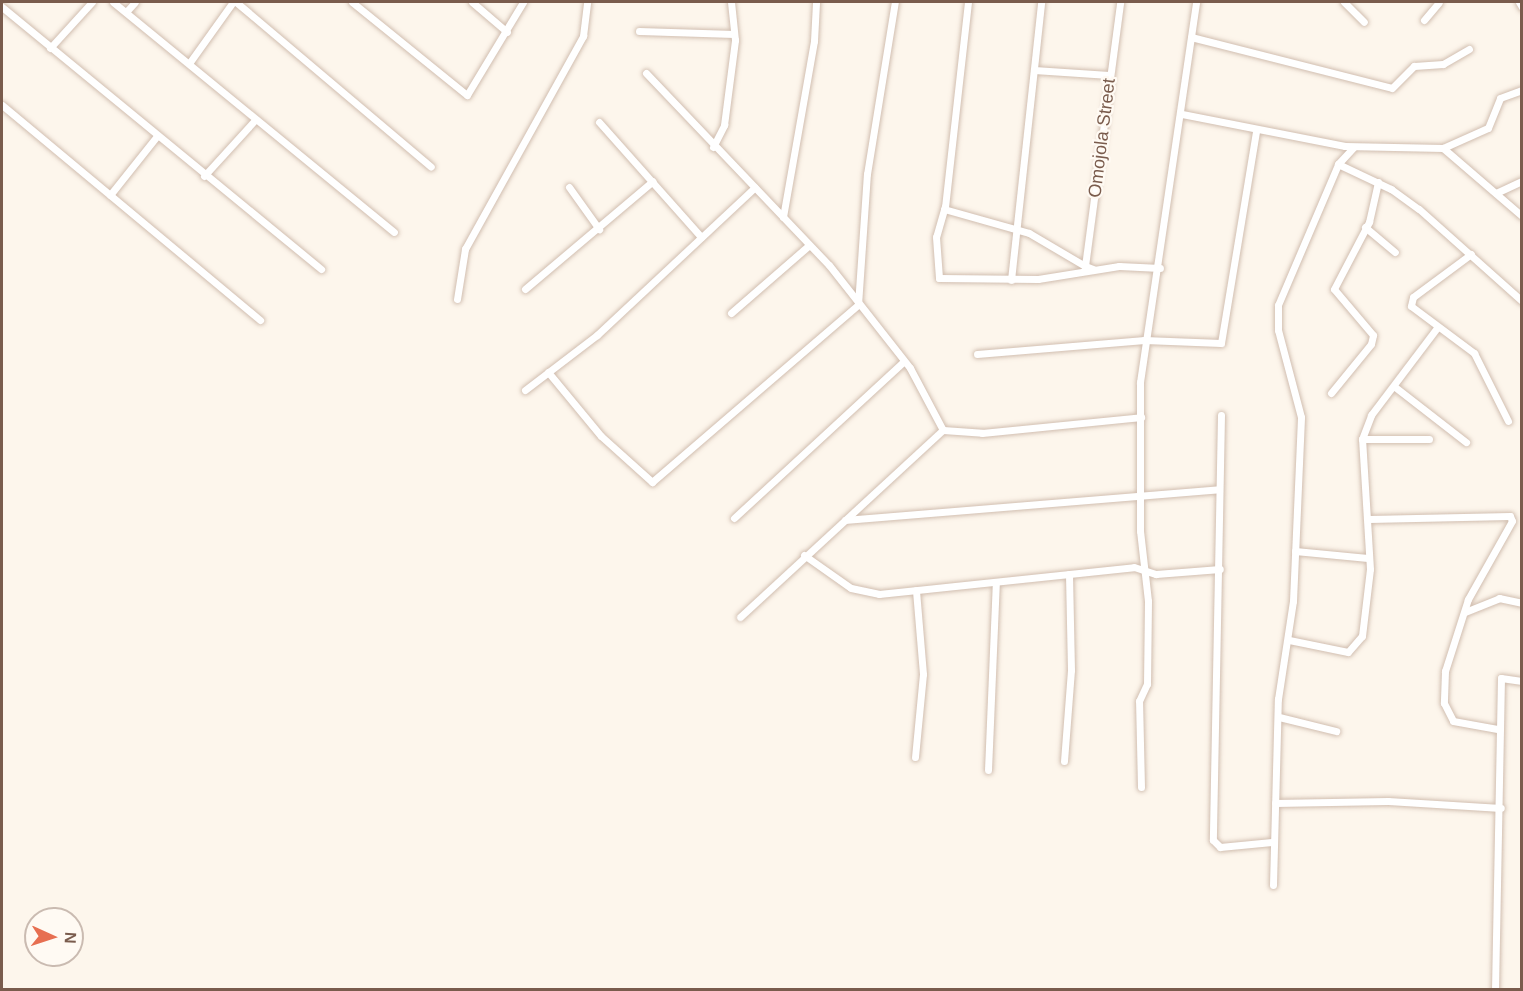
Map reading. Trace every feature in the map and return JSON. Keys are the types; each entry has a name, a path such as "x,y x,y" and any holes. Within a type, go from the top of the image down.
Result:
{"street":[{"path":"50,48 92,2"},
{"path":"113,2 190,62 254,120 394,231"},
{"path":"126,12 135,2"},
{"path":"190,62 234,2 431,166"},
{"path":"352,2 467,95 523,2"},
{"path":"472,2 507,32"},
{"path":"457,299 465,249 583,36 587,2"},
{"path":"713,147 724,125 734,34 731,2"},
{"path":"783,217 814,41 816,2"},
{"path":"548,372 601,436 652,482 858,305 867,174 895,2"},
{"path":"968,2 944,209 936,237 939,278 1011,280 1074,276 1089,268 1160,268"},
{"path":"1011,280 1041,2"},
{"name":"Omojola Street","path":"1089,268 1120,2"},
{"path":"1141,787 1139,701 1147,684 1148,642 1147,585 1142,571 1140,492 1144,340 1160,268 1196,2"},
{"path":"1344,2 1364,22"},
{"path":"1424,20 1439,2"},
{"path":"1519,2 1521,7"},
{"path":"2,9 204,176 321,269"},
{"path":"639,31 734,34"},
{"path":"1191,37 1392,88 1414,66 1443,64 1469,49"},
{"path":"1034,70 1110,75"},
{"path":"646,73 713,147 756,187 807,247 829,265 904,361 943,430"},
{"path":"1182,114 1256,132 1354,147 1443,148 1488,128 1500,98 1521,90"},
{"path":"2,105 260,320"},
{"path":"204,176 254,120"},
{"path":"599,122 701,237"},
{"path":"977,354 1144,340 1223,342 1256,132"},
{"path":"110,195 157,136"},
{"path":"1330,143 1340,161 1378,182 1471,254 1521,301"},
{"path":"1273,885 1272,842 1279,717 1289,640 1301,417 1278,330 1278,305 1340,161 1354,147"},
{"path":"1443,148 1521,216"},
{"path":"525,290 653,181"},
{"path":"1496,193 1521,181"},
{"path":"1331,393 1371,345 1373,335 1334,289 1365,228 1378,182"},
{"path":"568,187 599,229"},
{"path":"525,390 597,334 756,187"},
{"path":"944,209 1050,243 1089,268"},
{"path":"1365,228 1395,252"},
{"path":"731,313 807,247"},
{"path":"1471,254 1411,301 1436,329 1474,353 1508,421"},
{"path":"1289,640 1348,652 1356,649 1367,615 1369,519 1362,439 1371,416 1395,387 1436,329"},
{"path":"734,518 904,361"},
{"path":"1395,387 1466,442"},
{"path":"1221,415 1220,569 1213,840 1220,847 1272,842"},
{"path":"740,617 804,555 943,430 982,433 1142,417"},
{"path":"1362,439 1429,439"},
{"path":"845,520 1140,492 1219,489"},
{"path":"1369,519 1510,516 1512,521"},
{"path":"1512,521 1521,521"},
{"path":"1497,729 1452,721 1444,703 1445,671 1465,612 1490,555 1512,521"},
{"path":"1294,551 1368,558"},
{"path":"804,555 864,592 916,590 1070,574 1220,569"},
{"path":"1064,761 1071,670 1070,574"},
{"path":"988,770 996,582"},
{"path":"915,758 923,674 916,590"},
{"path":"1465,612 1499,598 1521,603"},
{"path":"1495,990 1501,808 1497,729 1501,678 1521,682"},
{"path":"1279,717 1336,731"},
{"path":"1275,803 1388,801 1501,808"}]}
